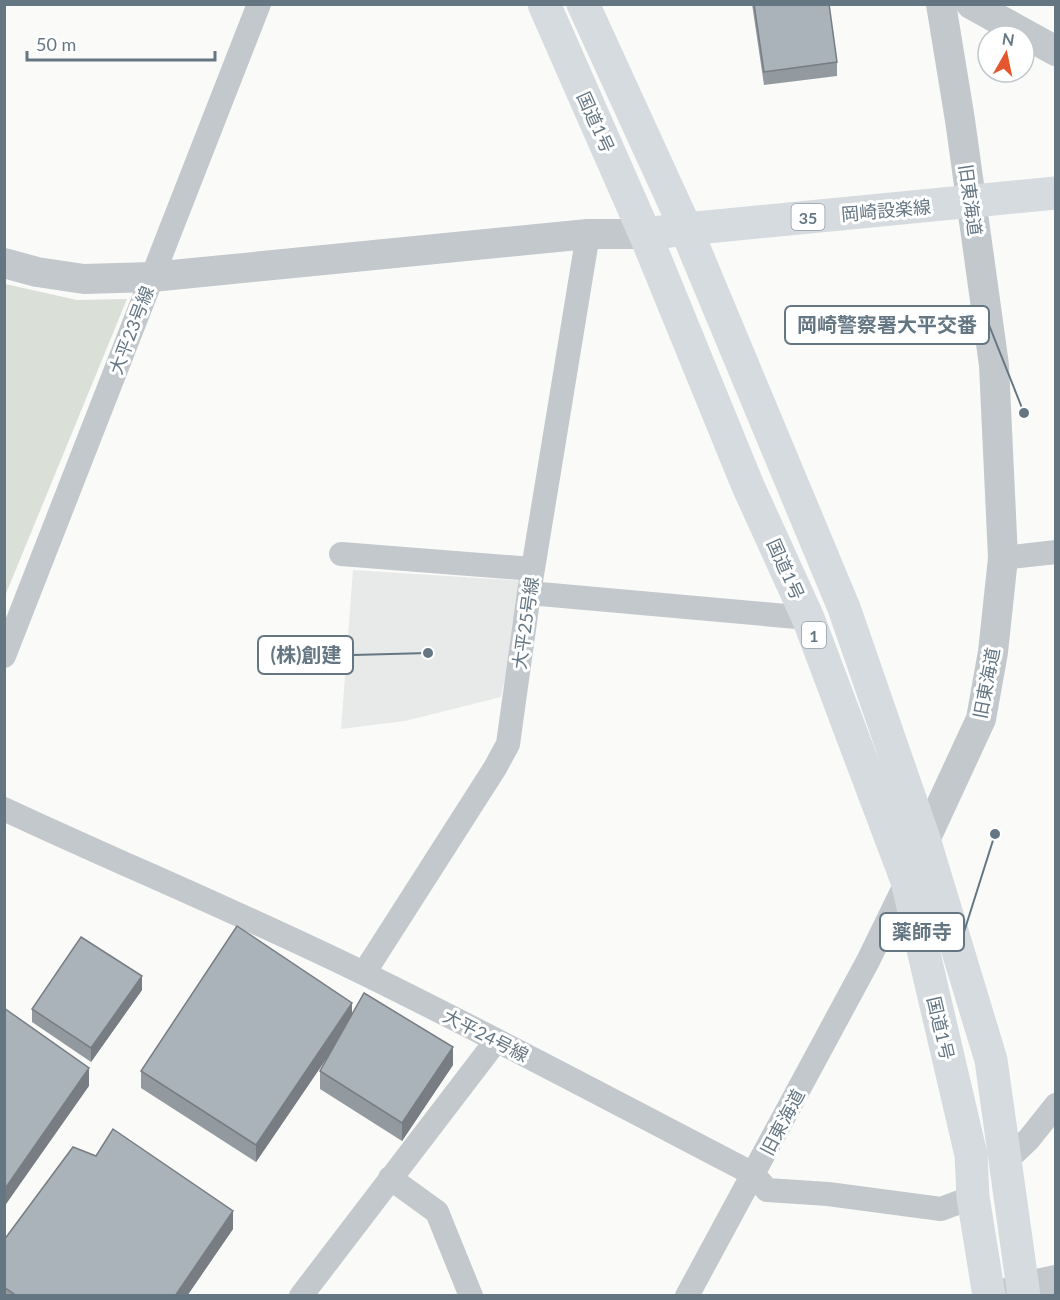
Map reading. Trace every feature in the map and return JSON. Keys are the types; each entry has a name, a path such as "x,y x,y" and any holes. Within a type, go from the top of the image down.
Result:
{"main road":[{"name":"国道1号","path":"544,4 645,234 748,486 808,618 908,881 970,1155 973,1197 989,1296"},
{"name":"国道1号","path":"584,4 686,229 843,608 924,839 992,1060 1006,1160 1015,1293"},
{"name":"岡崎設楽線","path":"645,234 1056,193"}],"street":[{"name":"大平23号線","path":"4,656 259,4"},
{"name":"旧東海道","path":"687,1296 868,961 908,881 924,839 981,719 993,652 1003,558 994,365 960,120 940,4"},
{"path":"971,4 1056,51"},
{"path":"4,263 37,272 84,279 152,278 588,234 645,234"},
{"name":"大平25号線","path":"364,973 508,744 531,581 588,234"},
{"path":"1003,558 1056,552"},
{"path":"341,554 808,618"},
{"name":"大平24号線","path":"4,809 74,842 230,909 364,973 753,1174 767,1190 828,1194 941,1209 973,1197"},
{"path":"301,1296 496,1041"},
{"path":"1006,1160 1029,1139 1056,1105"},
{"path":"390,1178 437,1212 471,1296"},
{"path":"1015,1293 1056,1280"}],"shaded area":[{"path":"5,284 77,300 127,299 5,596"},
{"path":"353,570 526,581 501,697 405,721 341,729"}],"building":[{"path":"754,4 829,4 837,62 764,72"},
{"path":"237,926 352,1003 256,1145 141,1071"},
{"path":"81,937 142,976 91,1048 32,1009"},
{"path":"364,993 453,1047 402,1123 320,1071"},
{"path":"4,1008 89,1068 4,1190"},
{"path":"113,1129 233,1211 175,1296 17,1296 4,1287 4,1240 73,1147 96,1156"}],"place":[{"name":"岡崎警察署大平交番","path":"1024,413"},
{"name":"(株)創建","path":"428,653"},
{"name":"薬師寺","path":"995,834"}]}
